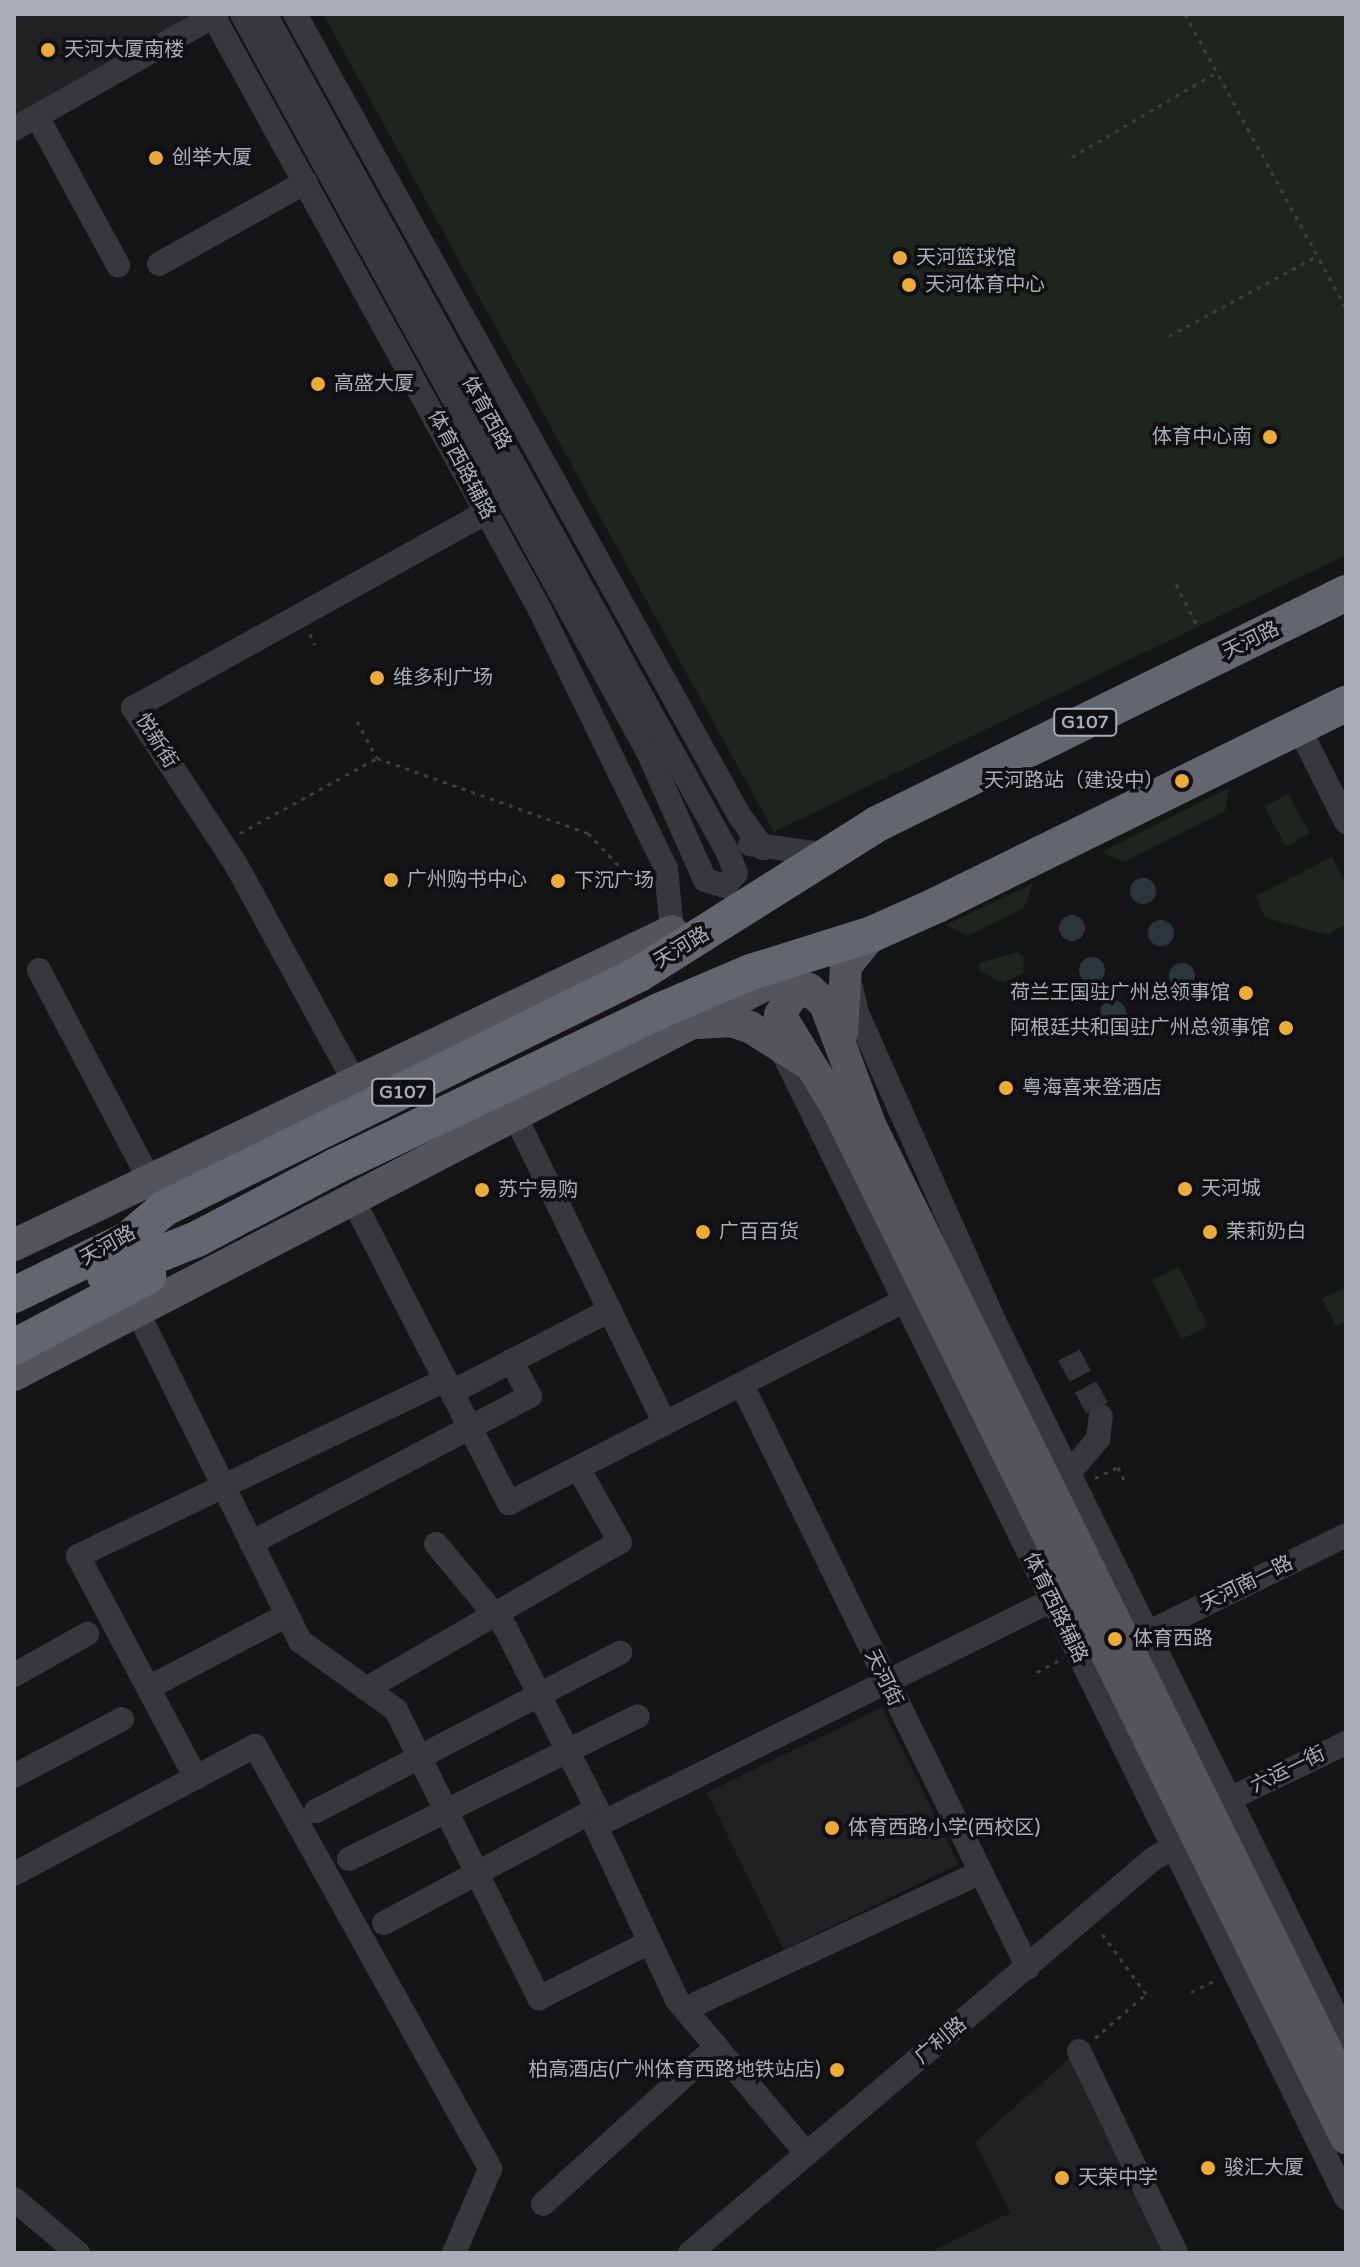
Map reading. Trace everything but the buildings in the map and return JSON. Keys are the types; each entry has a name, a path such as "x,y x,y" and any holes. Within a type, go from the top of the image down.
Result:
{"highway":[{"name":"天河路","path":"14,1295 127,1240 158,1194 639,974 759,901 826,855 927,799 1346,593"},
{"name":"天河路","path":"14,1321 151,1254 197,1239 336,1166 659,1011 763,967 872,934 1346,704"},
{"path":"14,1273 104,1229 158,1194"},
{"path":"14,1347 133,1302 197,1239"}],"main road":[{"path":"14,1245 158,1194 354,1081 672,931"},
{"path":"14,1375 133,1302 353,1200 872,934"},
{"path":"830,1066 841,986 851,957 872,934"},
{"path":"779,1028 792,995 816,992 830,1066 1063,1595 1201,1823 1333,2029 1346,2090"},
{"path":"696,1023 731,1021 779,1028 830,1066 889,1164 1136,1638 1258,1991 1346,2138"}],"street":[{"name":"体育西路","path":"242,14 372,275 648,752 705,880 725,886 736,873 706,812 265,14"},
{"path":"295,14 739,815 763,848"},
{"name":"体育西路辅路","path":"214,15 306,182 372,275 666,868 672,931"},
{"path":"14,129 214,15"},
{"path":"37,116 118,265"},
{"path":"159,264 306,182"},
{"name":"悦新街","path":"354,1081 222,843 133,708 487,512"},
{"path":"1299,728 1346,822"},
{"path":"639,974 672,931 684,883 675,811"},
{"path":"706,812 738,839 763,848 826,855"},
{"path":"672,931 759,901"},
{"path":"872,934 855,964 850,993 998,1329 1069,1473 1136,1638"},
{"path":"39,970 158,1194"},
{"name":"体育西路辅路","path":"779,1028 904,1301 1063,1595"},
{"path":"515,1116 665,1423"},
{"path":"889,1164 921,1151"},
{"path":"353,1200 509,1503 904,1301"},
{"path":"133,1302 300,1641 396,1710 539,1998 650,1942"},
{"path":"196,1778 78,1556 449,1386 511,1361 610,1310"},
{"path":"251,1543 530,1396 511,1361"},
{"name":"天河街","path":"742,1385 886,1685 1028,1968"},
{"path":"1069,1473 1098,1439 1101,1416"},
{"path":"366,1689 620,1542 578,1468"},
{"name":"天河南一路","path":"1136,1638 1346,1535"},
{"path":"384,1923 597,1809 505,1627 436,1544"},
{"path":"807,2154 681,2005 596,1826 1063,1595"},
{"path":"148,1688 287,1615"},
{"path":"14,1675 87,1634"},
{"path":"316,1811 620,1653"},
{"path":"349,1859 638,1716"},
{"path":"14,1776 122,1719"},
{"name":"六运一街","path":"1201,1823 1346,1743"},
{"path":"14,1874 255,1746 490,2169 454,2253"},
{"path":"14,1858 159,1779"},
{"name":"广利路","path":"690,2253 1201,1823"},
{"path":"681,2005 980,1873"},
{"path":"1258,1991 1346,2198"},
{"path":"543,2204 716,2047"},
{"path":"1079,2051 1176,2253"},
{"path":"14,2199 78,2253"}],"path":[{"path":"1185,14 1346,308"},
{"path":"1072,157 1217,72"},
{"path":"1169,336 1317,255"},
{"path":"1176,584 1198,627"},
{"path":"357,721 377,758 588,833 636,884"},
{"path":"222,843 377,758"},
{"path":"1095,1478 1118,1467 1124,1480"},
{"path":"1037,1672 1059,1661"},
{"path":"1079,2051 1146,1994 1089,1915"},
{"path":"1191,1992 1216,1980"}],"shaded area":[{"path":"14,14 190,14 192,17 14,118"},
{"name":"天河体育中心","path":"323,14 1346,14 1346,555 774,832"},
{"path":"1229,788 1225,811 1123,862 1102,852"},
{"path":"1288,794 1310,833 1286,846 1264,807"},
{"path":"1332,857 1346,885 1346,924 1328,935 1266,918 1255,896"},
{"path":"1143,878 1152,882 1156,891 1152,900 1143,904 1134,900 1130,891 1134,882"},
{"path":"1033,883 1024,908 967,936 946,925"},
{"path":"1072,915 1081,919 1085,928 1081,937 1072,941 1063,937 1059,928 1063,919"},
{"path":"1161,920 1170,924 1174,933 1170,942 1161,946 1152,942 1148,933 1152,924"},
{"path":"1017,952 1024,957 1023,973 1003,983 979,970 980,963"},
{"path":"1092,957 1101,961 1105,970 1101,979 1092,983 1083,979 1079,970 1083,961"},
{"path":"1182,963 1191,967 1195,976 1191,985 1182,989 1173,985 1169,976 1173,967"},
{"path":"1113,1000 1122,1004 1126,1013 1122,1022 1113,1026 1104,1022 1100,1013 1104,1004"},
{"path":"1179,1267 1208,1326 1181,1339 1152,1280"},
{"path":"1346,1286 1346,1321 1336,1326 1322,1299"},
{"name":"体育西路小学(西校区)","path":"882,1707 959,1864 783,1950 707,1792"},
{"name":"天荣中学","path":"1071,2057 1168,2253 928,2253 1010,2213 975,2142"}],"tunnel":[{"path":"1069,1355 1101,1416"}],"place":[{"name":"天河大厦南楼","path":"48,50"},
{"name":"创举大厦","path":"156,158"},
{"name":"天河篮球馆","path":"900,258"},
{"name":"天河体育中心","path":"909,285"},
{"name":"高盛大厦","path":"318,384"},
{"name":"体育中心南","path":"1270,437"},
{"name":"维多利广场","path":"377,678"},
{"name":"天河路站（建设中）","path":"1182,781"},
{"name":"广州购书中心","path":"391,880"},
{"name":"下沉广场","path":"558,881"},
{"name":"荷兰王国驻广州总领事馆","path":"1246,993"},
{"name":"阿根廷共和国驻广州总领事馆","path":"1286,1028"},
{"name":"粤海喜来登酒店","path":"1006,1088"},
{"name":"天河城","path":"1185,1189"},
{"name":"苏宁易购","path":"482,1190"},
{"name":"广百百货","path":"703,1232"},
{"name":"茉莉奶白","path":"1210,1232"},
{"name":"体育西路","path":"1115,1639"},
{"name":"体育西路小学(西校区)","path":"832,1828"},
{"name":"柏高酒店(广州体育西路地铁站店)","path":"837,2070"},
{"name":"骏汇大厦","path":"1208,2168"},
{"name":"天荣中学","path":"1062,2178"}]}
